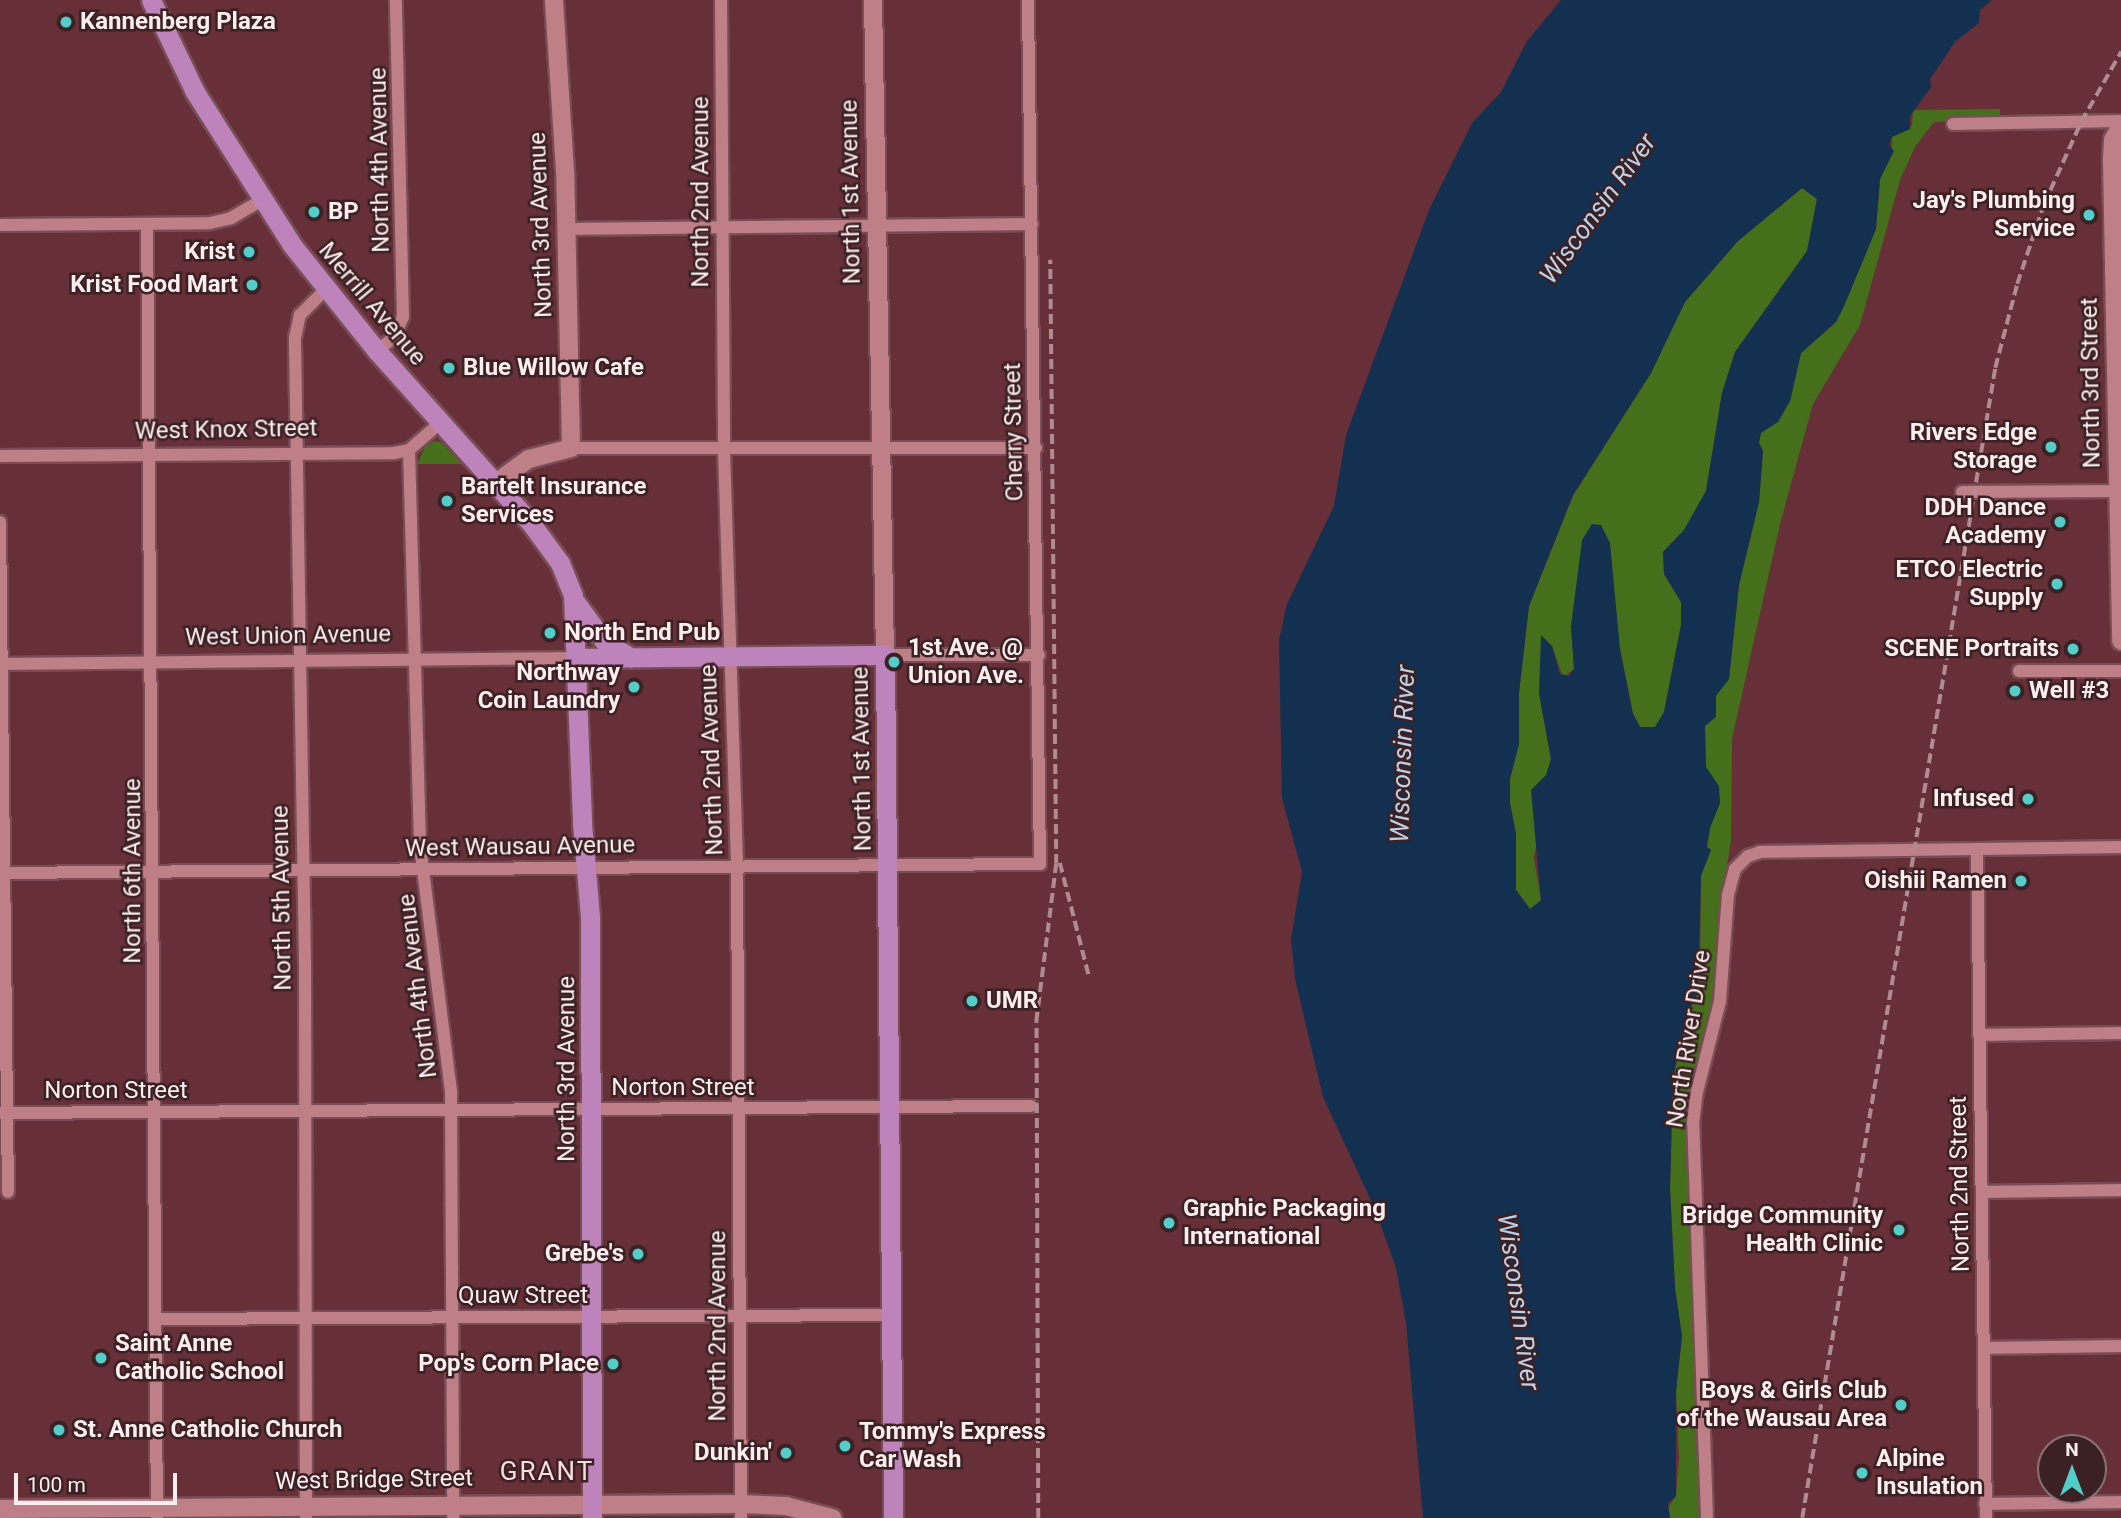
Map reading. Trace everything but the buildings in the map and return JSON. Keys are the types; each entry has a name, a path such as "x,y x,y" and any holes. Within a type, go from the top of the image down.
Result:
{"main road":[{"name":"Merrill Avenue","path":"151,0 195,92 261,201 326,289 377,351 497,482 548,544 573,596 576,621"},
{"path":"573,596 604,641 631,657"},
{"name":"North 3rd Avenue","path":"576,621 586,868 591,1110 592,1511"},
{"path":"577,658 885,655"},
{"name":"North 1st Avenue","path":"885,655 892,1518"}],"street":[{"name":"North 4th Avenue","path":"377,351 399,330 403,311 396,0"},
{"name":"North 3rd Avenue","path":"554,0 567,229 571,448"},
{"name":"North 2nd Avenue","path":"721,0 724,450 737,866 741,1511"},
{"name":"North 1st Avenue","path":"873,0 875,228 885,655"},
{"name":"Cherry Street","path":"1028,0 1040,864"},
{"path":"1954,124 2121,124"},
{"name":"North 3rd Street","path":"2121,124 2113,140 2112,162 2121,640"},
{"path":"0,225 220,222 261,201"},
{"name":"North 6th Avenue","path":"147,224 156,1111 157,1512"},
{"path":"567,229 875,228 1032,224"},
{"name":"North 5th Avenue","path":"306,1512 303,870 296,330 300,315 326,289"},
{"path":"409,450 440,422"},
{"path":"497,482 528,459 571,448 1035,448"},
{"name":"North 4th Avenue","path":"409,450 424,869 452,1110 453,1511"},
{"name":"West Knox Street","path":"0,456 409,450"},
{"path":"1962,492 2117,491"},
{"path":"0,522 4,1113 8,1192"},
{"path":"885,655 1039,655"},
{"name":"West Union Avenue","path":"1,664 577,658"},
{"path":"2019,671 2121,671"},
{"path":"1977,849 2121,846"},
{"name":"North River Drive","path":"1707,1518 1694,1116 1720,1001 1729,886 1739,863 1760,852 1977,849"},
{"name":"North 2nd Street","path":"1977,849 1986,1518"},
{"name":"West Wausau Avenue","path":"2,873 1040,864"},
{"path":"1979,1035 2121,1033"},
{"name":"Norton Street","path":"4,1113 1031,1106"},
{"path":"1982,1192 2121,1190"},
{"name":"Quaw Street","path":"155,1319 892,1315"},
{"path":"1984,1348 2121,1346"},
{"path":"1985,1504 2121,1502"},
{"name":"West Bridge Street","path":"6,1512 741,1511 786,1506 832,1518"}],"green space":[{"path":"2000,109 2000,119 1934,122 1915,147 1900,180 1860,325 1813,404 1780,524 1732,739 1731,841 1720,909 1716,983 1686,1113 1701,1518 1670,1518 1667,1509 1676,1496 1679,1459 1676,1391 1682,1336 1675,1288 1670,1189 1673,1078 1700,969 1701,876 1714,785 1706,767 1705,726 1715,696 1729,679 1739,585 1759,502 1763,451 1759,443 1761,433 1790,401 1801,353 1836,322 1844,306 1876,229 1880,179 1892,153 1892,137 1912,126 1913,110"},
{"path":"1802,188 1817,199 1807,251 1735,352 1722,393 1706,491 1684,530 1663,552 1664,574 1681,602 1681,625 1664,712 1655,727 1640,727 1633,714 1620,649 1571,626 1574,669 1563,677 1552,646 1539,693 1551,760 1534,858 1541,901 1530,909 1516,890 1516,834 1510,803 1510,779 1519,744 1519,693 1529,606 1573,496 1651,373 1685,302 1738,241"},
{"path":"435,441 441,442 462,464 417,464 426,445"}],"water":[{"name":"Wisconsin River","path":"1561,0 1992,0 1980,10 1979,23 1955,42 1930,79 1931,87 1910,116 1910,129 1892,137 1889,145 1894,151 1880,179 1876,229 1844,306 1836,322 1801,353 1790,401 1778,422 1761,433 1759,443 1763,451 1759,502 1739,585 1729,679 1716,696 1716,717 1705,726 1706,767 1719,786 1720,803 1710,828 1707,847 1711,850 1701,876 1698,993 1685,1019 1673,1078 1670,1189 1675,1288 1682,1336 1676,1391 1676,1496 1668,1503 1670,1518 1423,1518 1406,1323 1396,1268 1375,1209 1323,1097 1295,979 1291,939 1302,872 1282,798 1279,640 1287,604 1334,506 1346,435 1429,210 1472,123 1501,92 1527,41","holes":["1802,188 1817,199 1807,251 1735,352 1722,393 1706,491 1684,530 1663,552 1664,574 1681,602 1681,625 1664,712 1655,727 1640,727 1633,714 1620,649 1610,543 1601,525 1592,524 1582,540 1571,626 1574,669 1569,676 1560,674 1552,646 1541,635 1539,693 1551,759 1546,775 1531,790 1541,900 1530,909 1516,890 1516,834 1510,803 1510,779 1519,744 1519,693 1529,606 1573,495 1651,373 1685,302 1738,241"]}],"railway":[{"path":"1802,1518 1995,368 2017,284 2044,204 2081,122 2121,52"},
{"path":"1038,1518 1036,1022 1056,864 1050,260"},
{"path":"1060,863 1089,976"}],"place":[{"name":"Kannenberg Plaza","path":"66,22"},
{"name":"BP","path":"314,212"},
{"name":"Jay's Plumbing Service","path":"2089,215"},
{"name":"Krist","path":"249,252"},
{"name":"Krist Food Mart","path":"252,285"},
{"name":"Blue Willow Cafe","path":"449,368"},
{"name":"Rivers Edge Storage","path":"2051,447"},
{"name":"Bartelt Insurance Services","path":"447,501"},
{"name":"DDH Dance Academy","path":"2060,522"},
{"name":"ETCO Electric Supply","path":"2057,584"},
{"name":"North End Pub","path":"550,633"},
{"name":"SCENE Portraits","path":"2073,649"},
{"name":"1st Ave. @ Union Ave.","path":"894,662"},
{"name":"Northway Coin Laundry","path":"634,687"},
{"name":"Well #3","path":"2015,691"},
{"name":"Infused","path":"2028,799"},
{"name":"Oishii Ramen","path":"2021,881"},
{"name":"UMR","path":"972,1001"},
{"name":"Graphic Packaging International","path":"1169,1223"},
{"name":"Bridge Community Health Clinic","path":"1899,1230"},
{"name":"Grebe's","path":"638,1254"},
{"name":"Saint Anne Catholic School","path":"101,1358"},
{"name":"Pop's Corn Place","path":"613,1364"},
{"name":"Boys & Girls Club of the Wausau Area","path":"1901,1405"},
{"name":"St. Anne Catholic Church","path":"59,1430"},
{"name":"Tommy's Express Car Wash","path":"845,1446"},
{"name":"Dunkin'","path":"786,1453"},
{"name":"Alpine Insulation","path":"1862,1473"}],"district":[{"name":"GRANT","path":"547,1472"}]}
